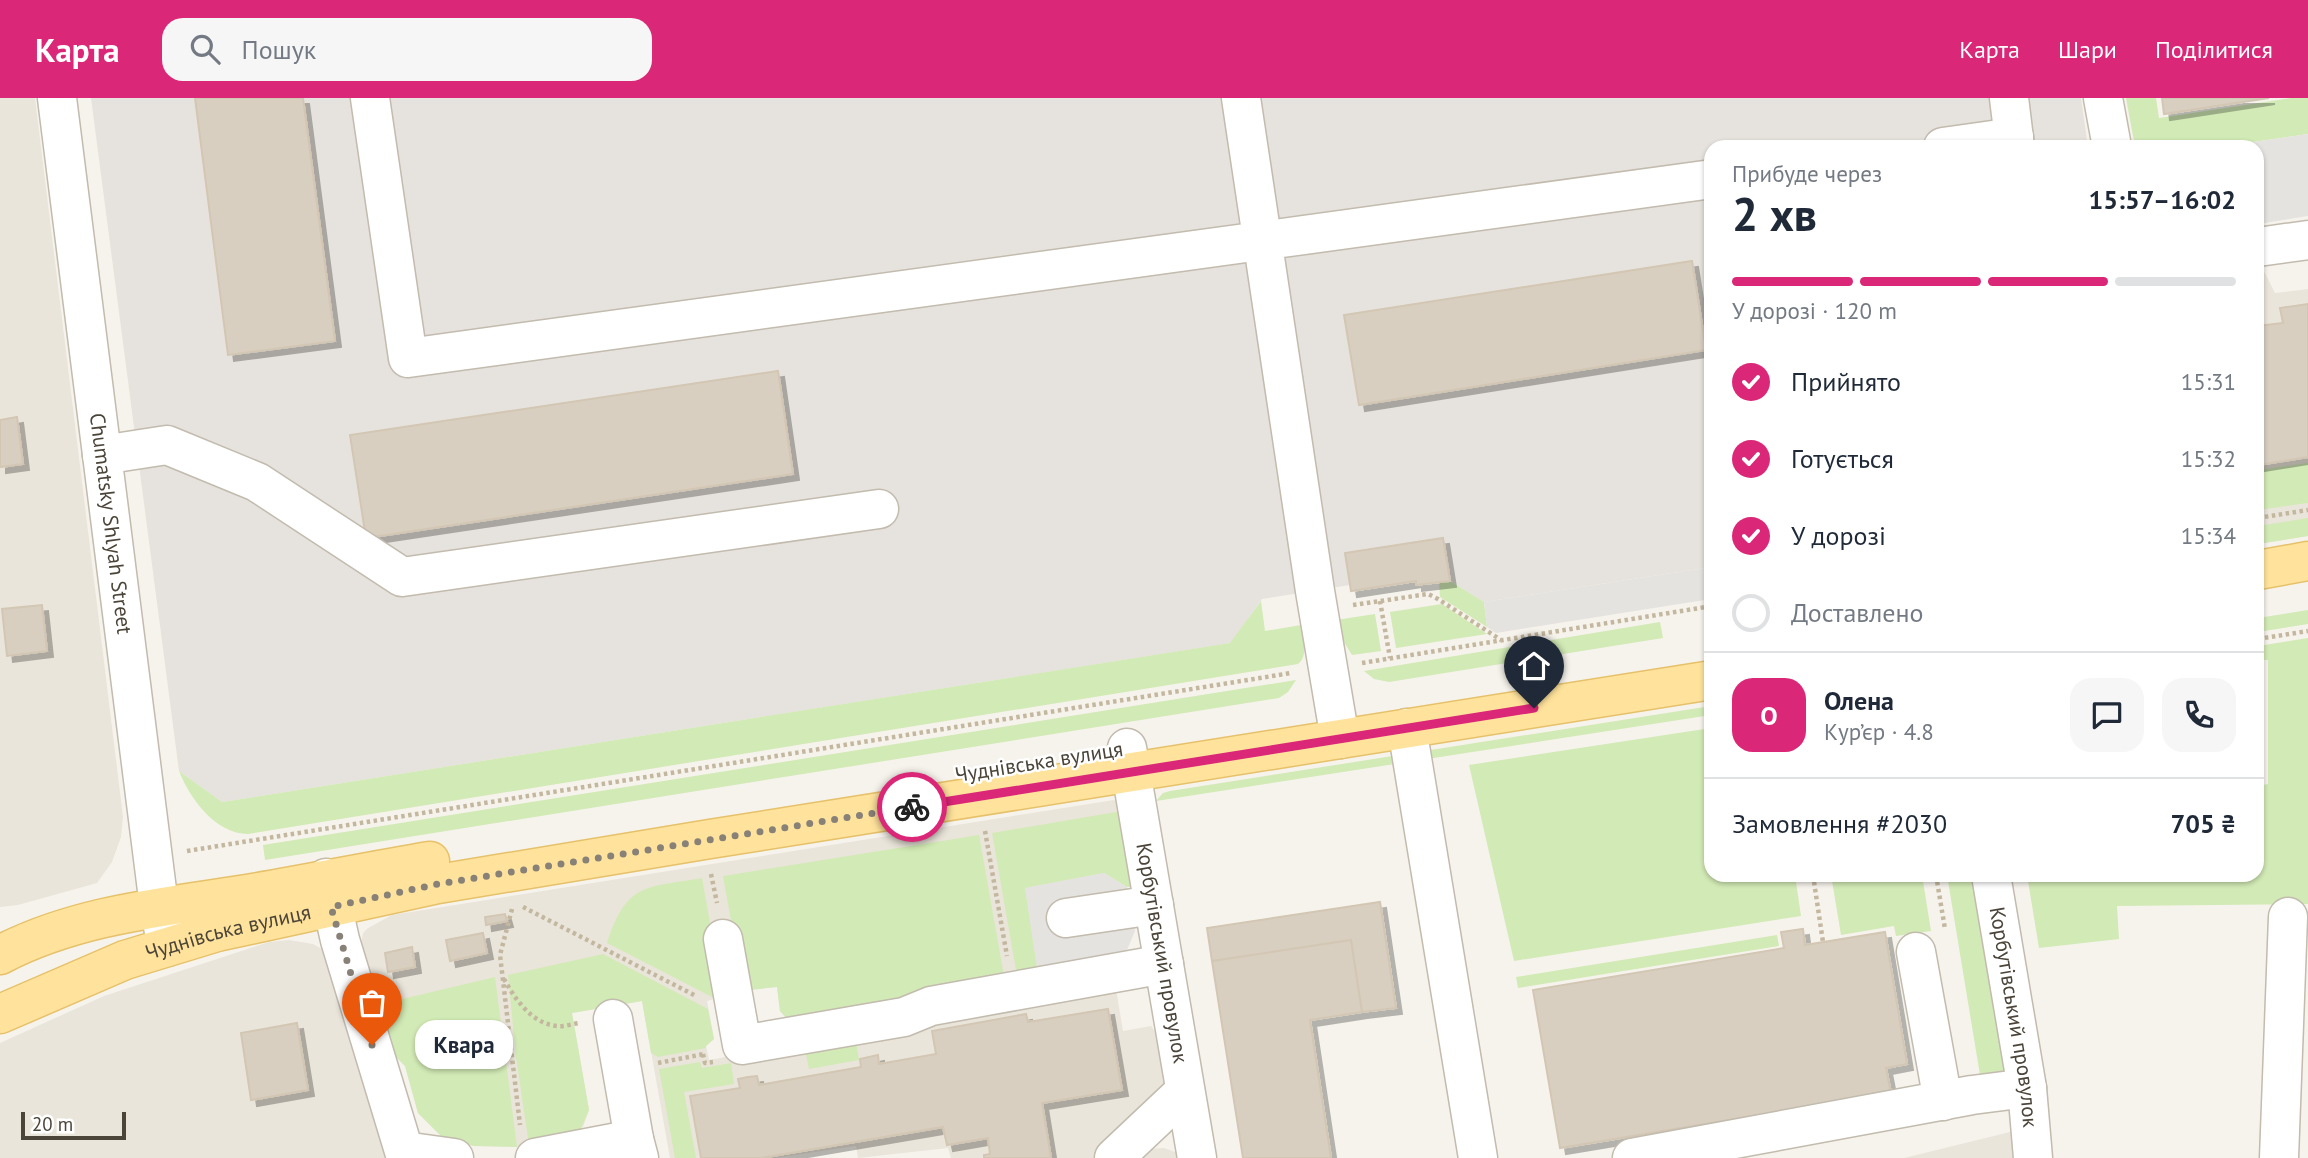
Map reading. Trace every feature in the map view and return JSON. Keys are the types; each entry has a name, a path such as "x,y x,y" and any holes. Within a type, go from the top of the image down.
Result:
{"main road":[{"path":"2264,569 2308,561"},
{"path":"2264,592 2308,584"},
{"name":"Чуднівська вулиця","path":"0,955 49,934 159,906 247,894 329,893 1129,760 1338,728 1704,659"},
{"name":"Чуднівська вулиця","path":"1338,728 1407,728 1704,681"},
{"name":"Чуднівська вулиця","path":"0,1014 125,960 253,923 329,893"}],"street":[{"name":"Chumatsky Shlyah Street","path":"57,98 159,906 167,947"},
{"path":"370,98 408,358 1704,180"},
{"path":"1241,98 1338,728"},
{"path":"2009,98 2015,140"},
{"path":"2103,98 2111,140"},
{"path":"2264,246 2308,240"},
{"path":"102,455 167,446 257,482 402,576 879,509"},
{"path":"1407,728 1478,1158"},
{"name":"Корбутівський провулок","path":"1129,760 1198,1158"},
{"name":"Корбутівський провулок","path":"1992,882 2027,1088 2033,1158"},
{"path":"329,893 405,1154 454,1158"},
{"path":"1066,918 1154,905"},
{"path":"2279,1158 2288,917"},
{"path":"720,921 742,1045 904,1017 931,1006 1164,964"},
{"path":"1916,952 1943,1101"},
{"path":"528,1142 636,1148 613,1019"},
{"path":"1632,1158 2027,1088"},
{"path":"1114,1158 1185,1091"}],"path":[{"path":"2264,517 2308,510"},
{"path":"1318,610 1428,594 1501,640"},
{"path":"1380,601 1391,658"},
{"path":"1358,664 1704,607"},
{"path":"2264,638 2308,631"},
{"path":"182,852 1299,671"},
{"path":"984,826 1013,991"},
{"path":"1814,882 1824,942"},
{"path":"714,888 720,921"},
{"path":"528,1142 500,955 514,903 737,1017"},
{"path":"502,975 518,1002 546,1024 562,1026 613,1019"},
{"path":"683,1059 699,1056"}],"shaded area":[{"path":"0,98 35,98 123,817 121,837 112,862 97,883 18,905 0,907"},
{"path":"91,98 2081,98 2087,140 1704,140 1704,568 1484,602 1450,581 1416,585 1415,581 1351,591 1350,585 1262,599 1231,643 222,802 179,771"},
{"path":"2308,134 2308,216 2264,223 2264,140"},
{"path":"2264,272 2275,293 2308,289 2308,536 2264,543"},
{"path":"1704,568 1704,600 1496,633 1487,627 1484,602"},
{"path":"1114,800 1118,803 1127,887 1104,873 1037,967 1114,953 1114,958 785,1017 780,1011 777,987 749,990 707,1001 714,1039 706,1046 709,1060 1112,987 1117,995 1123,1031 1151,1026 1156,1033 1164,1083 1156,1097 1093,1158 951,1158 948,1148 858,1158 856,1146 775,1158 670,1158 642,1001 572,1013 589,1110 583,1127 517,1147 474,1146 441,1136 418,1113 405,1066 400,1060 360,950 363,933 392,915"},
{"path":"1104,873 1127,887 1135,931 1127,950 1037,967 1025,888"},
{"path":"289,940 313,944 327,952 365,1059 386,1158 0,1158 0,1043 104,996 269,942"},
{"path":"2014,1131 2017,1158 1904,1158"},
{"path":"1164,1148 1178,1153 1182,1158 1136,1158 1147,1149"}],"green space":[{"path":"2126,98 2156,98 2159,118 2291,98 2308,98 2308,134 2264,140 2134,140"},
{"path":"2308,463 2308,503 2264,509 2264,469"},
{"path":"2308,518 2308,536 2264,543 2264,525"},
{"path":"1450,581 1484,602 1487,627 1440,597 1439,582"},
{"path":"1261,601 1265,631 1301,625 1304,651 1298,664 248,834 225,828 206,813 190,793 179,771 222,802 1230,643"},
{"path":"1442,604 1487,634 1396,648 1390,612"},
{"path":"2308,610 2308,624 2264,631 2264,617"},
{"path":"1375,614 1381,651 1352,655 1342,639 1336,620"},
{"path":"1660,622 1663,638 1389,682 1374,679 1364,671"},
{"path":"2308,638 2308,904 2117,906 2119,939 2039,948 2028,882 2264,882 2264,785 2268,784 2268,660 2264,660 2264,645"},
{"path":"1296,680 1288,692 1279,698 265,860 263,845"},
{"path":"1704,707 1704,716 1156,801 1163,793"},
{"path":"1704,729 1704,882 1796,882 1801,916 1514,961 1469,765"},
{"path":"1122,811 1134,887 1127,887 1104,873 1025,888 1037,967 1016,970 992,833"},
{"path":"979,835 1004,976 910,992 911,1000 791,1023 780,1011 777,987 749,990 734,937 723,876"},
{"path":"702,878 713,940 716,999 607,943 622,909 641,891"},
{"path":"1832,882 1923,882 1931,931 1896,936 1894,926 1841,935"},
{"path":"1948,882 1973,882 2006,1077 1981,1081"},
{"path":"1777,935 1779,946 1518,988 1516,977"},
{"path":"603,954 708,1009 714,1039 706,1048 658,1057 651,1053 642,1001 572,1013 589,1110 579,1133 529,1145 516,1057 508,975"},
{"path":"495,977 517,1147 474,1146 456,1142 441,1136 418,1113 405,1066 393,1054 377,1005"},
{"path":"856,1042 859,1060 809,1069 805,1050"},
{"path":"700,1062 702,1068 731,1063 734,1084 684,1092 696,1158 675,1158 659,1069"}],"building":[{"path":"195,98 303,98 335,341 228,355"},
{"path":"2162,98 2269,98 2164,114"},
{"path":"1692,261 1704,350 1359,405 1344,315"},
{"path":"2308,304 2308,457 2264,464 2264,325 2283,323 2280,308"},
{"path":"778,371 793,474 366,538 350,435"},
{"path":"17,417 23,464 0,467 0,420"},
{"path":"1443,538 1450,581 1416,585 1416,581 1351,591 1345,553"},
{"path":"42,605 47,651 7,656 2,609"},
{"path":"1380,902 1396,1008 1362,1012 1351,940 1212,961 1207,928"},
{"path":"505,914 507,921 486,925 485,917"},
{"path":"1803,929 1805,945 1885,932 1907,1064 1886,1068 1891,1093 1560,1148 1533,990 1784,948 1781,932"},
{"path":"483,933 487,953 450,961 446,940"},
{"path":"1351,940 1362,1012 1310,1020 1331,1158 1243,1158 1212,961"},
{"path":"412,947 415,967 388,972 385,953"},
{"path":"1108,1009 1122,1090 1042,1103 1051,1158 984,1158 984,1155 990,1154 988,1138 947,1145 943,1127 761,1158 701,1158 690,1096 740,1088 738,1079 748,1077 757,1076 759,1085 861,1067 860,1059 878,1055 879,1064 936,1054 932,1031 1026,1014 1028,1022"},
{"path":"297,1023 308,1090 251,1100 241,1033"}],"way so far":[{"path":"372,1045 331,907 438,884 912,807"}],"place":[{"name":"Квара","path":"372,1045"}],"route":[{"path":"912,807 1534,708"}]}
